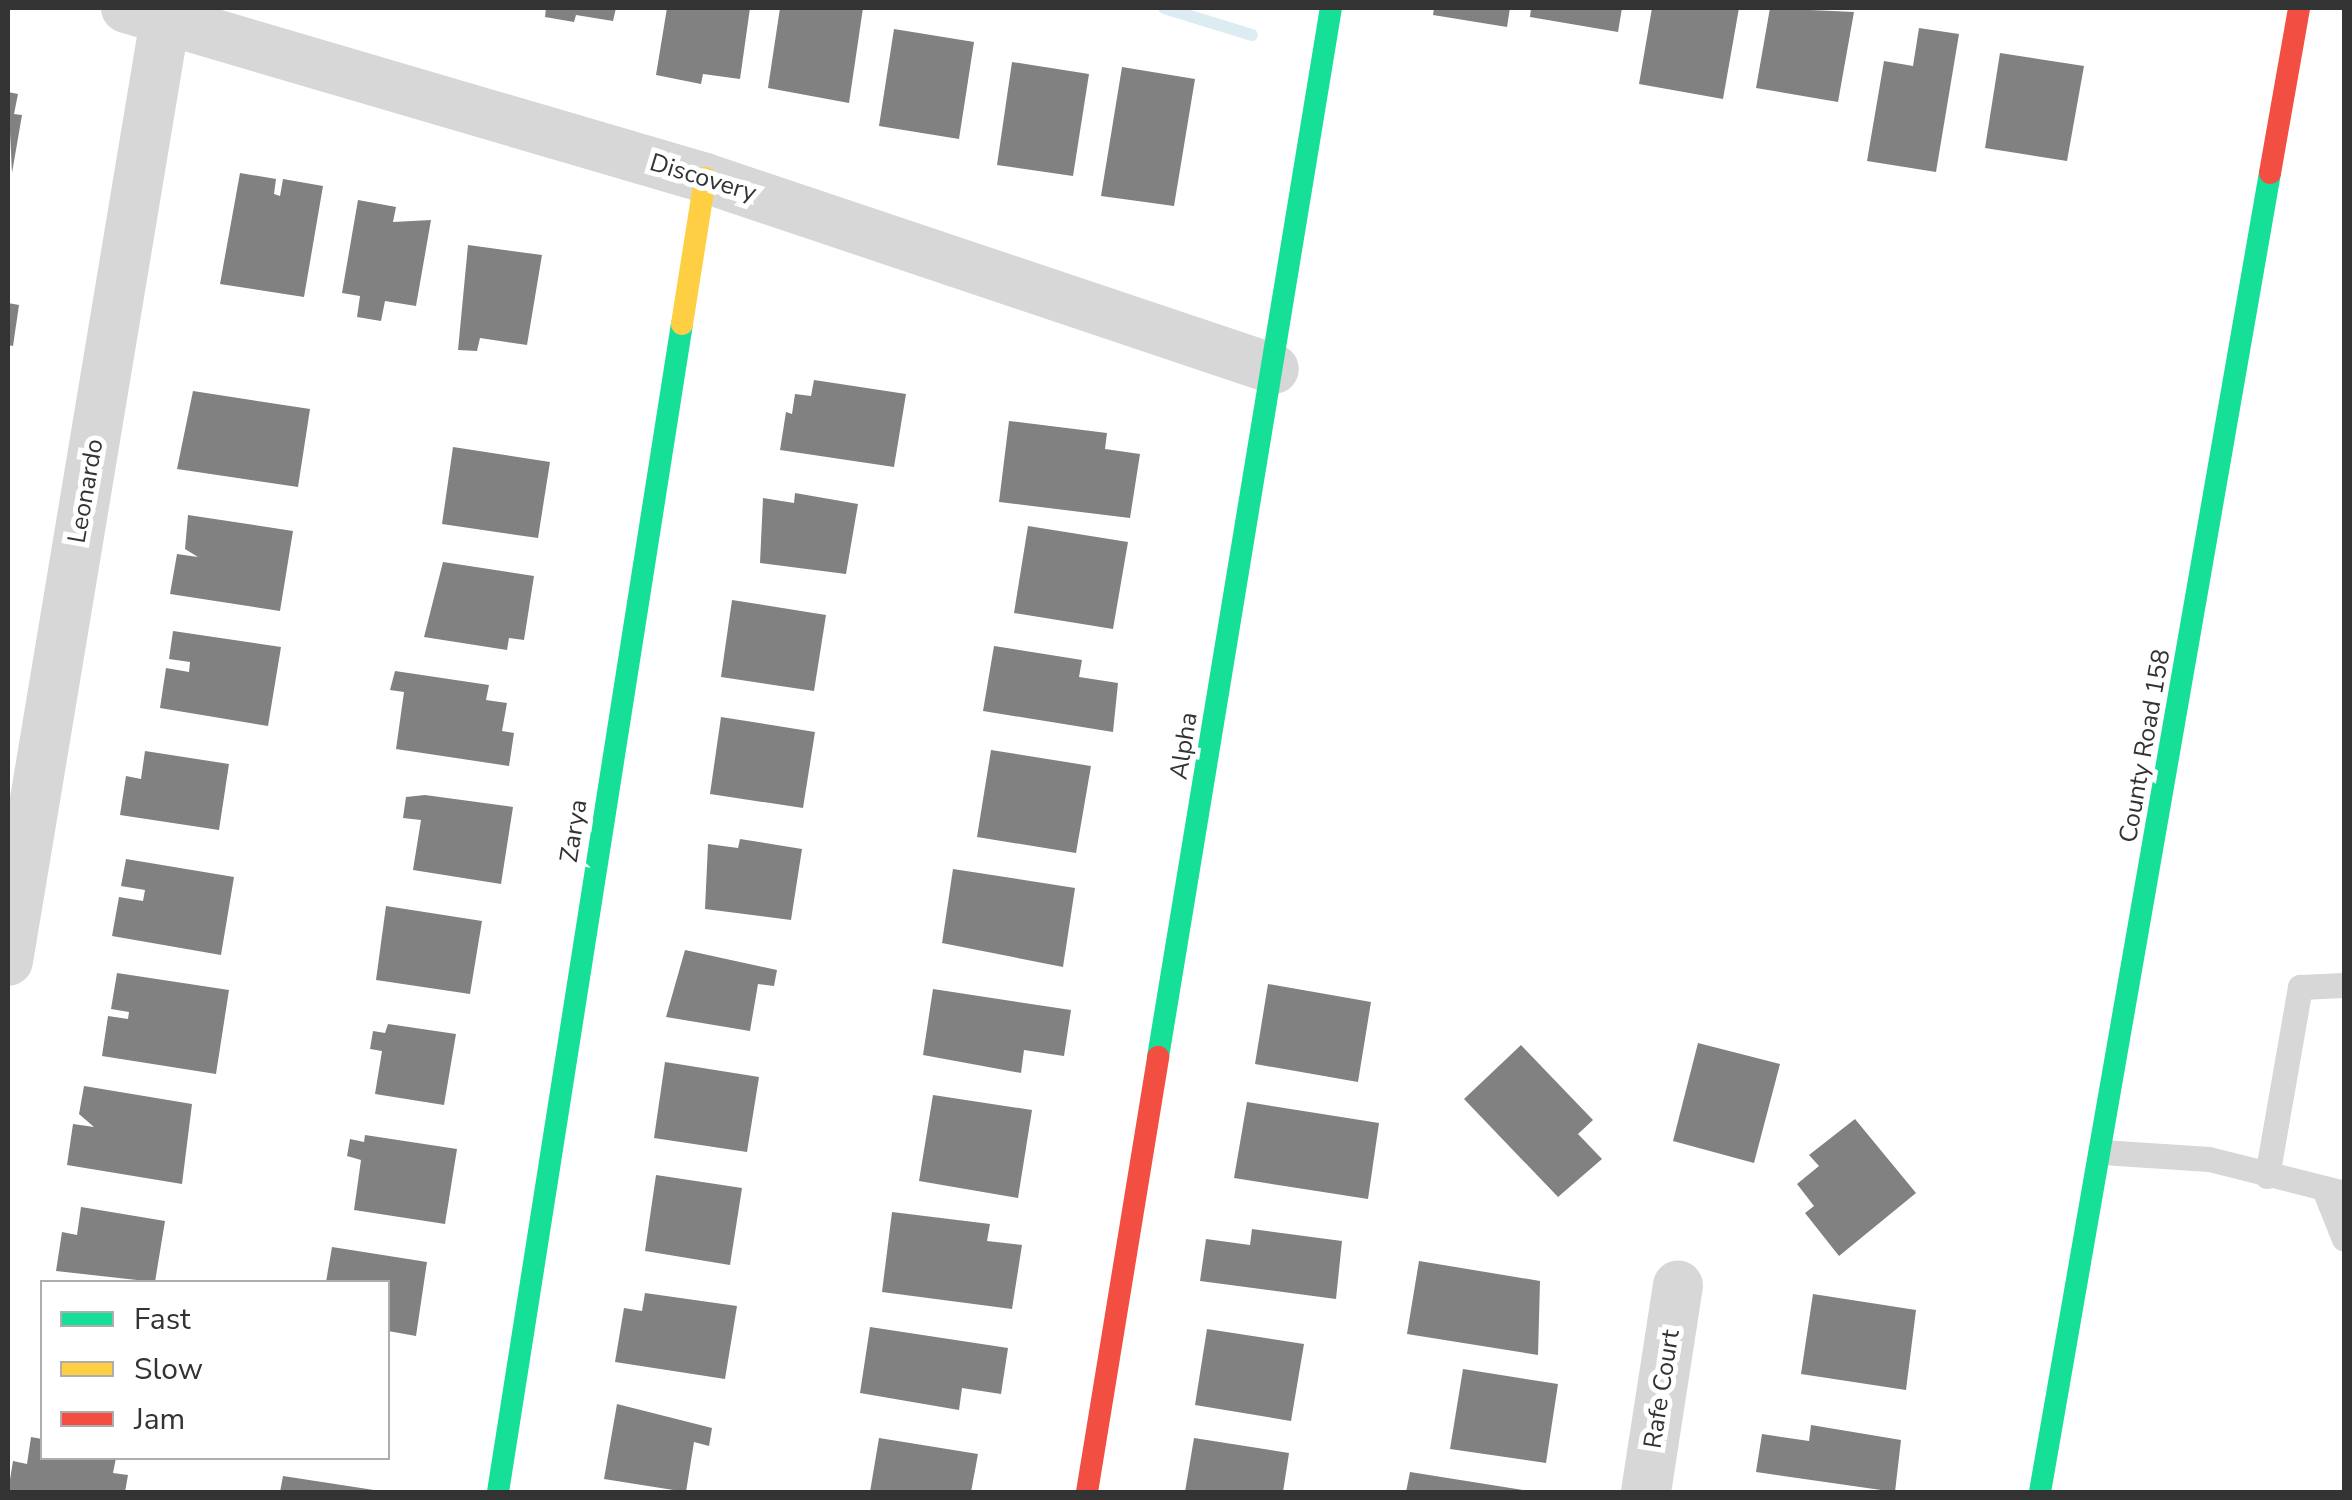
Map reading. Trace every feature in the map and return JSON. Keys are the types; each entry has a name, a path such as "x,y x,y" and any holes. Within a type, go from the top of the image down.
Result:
{"street":[{"name":"Alpha","path":"1088,1492 1331,8"},
{"name":"County Road 158","path":"2040,1492 2299,8"},
{"name":"Discovery","path":"146,14 705,178 1274,369"},
{"name":"Leonardo","path":"8,961 146,14"},
{"name":"Zarya","path":"498,1492 705,178"},
{"name":"Rafe Court","path":"1646,1492 1678,1285"}],"lane":[{"path":"2266,1176 2300,987 2344,984"},
{"path":"2102,1152 2208,1159 2335,1193 2344,1239"}],"building":[{"path":"546,8 616,8 613,21 576,15 574,22 545,17"},
{"path":"667,8 750,8 740,79 703,74 701,84 656,75"},
{"path":"780,8 863,8 849,103 768,88"},
{"path":"1434,8 1510,8 1507,27 1433,15"},
{"path":"1531,8 1622,8 1618,32 1530,17"},
{"path":"1652,8 1739,8 1723,99 1639,84"},
{"path":"1770,8 1854,12 1838,102 1756,88"},
{"path":"1919,28 1959,34 1936,172 1867,161 1884,61 1913,66"},
{"path":"894,29 974,42 959,139 879,126"},
{"path":"2000,53 2084,66 2067,161 1985,148"},
{"path":"1012,62 1089,74 1073,176 997,165"},
{"path":"1122,67 1195,79 1174,206 1101,196"},
{"path":"8,92 18,94 14,114 22,115 12,173"},
{"path":"240,173 276,179 274,194 280,196 283,179 323,186 304,297 220,284"},
{"path":"358,200 396,207 393,222 431,220 416,306 385,301 381,321 357,317 360,296 342,293"},
{"path":"468,245 542,255 527,345 480,338 477,351 458,350"},
{"path":"8,303 19,305 13,346 8,345"},
{"path":"814,380 906,394 894,467 780,450 786,412 792,414 795,394 811,396"},
{"path":"193,391 310,409 298,487 177,469"},
{"path":"1009,421 1107,433 1105,449 1140,454 1130,518 999,502"},
{"path":"453,447 550,462 538,538 442,524"},
{"path":"795,493 858,504 846,574 760,563 763,498 794,503"},
{"path":"188,515 293,531 280,611 170,594 177,554 198,557 185,549"},
{"path":"1028,526 1128,542 1113,629 1014,613"},
{"path":"443,562 534,576 524,640 509,638 507,650 424,637"},
{"path":"732,600 826,615 814,691 721,677"},
{"path":"173,631 281,647 268,726 160,708 166,668 189,672 190,662 169,659"},
{"path":"994,646 1082,660 1079,677 1118,683 1113,732 983,711"},
{"path":"395,671 489,685 486,700 507,703 502,731 514,733 509,766 396,749 404,692 390,690"},
{"path":"721,717 815,732 803,808 710,794"},
{"path":"991,750 1091,766 1076,853 977,837"},
{"path":"145,751 229,764 219,830 120,815 126,776 141,779"},
{"path":"425,795 513,807 501,884 413,870 421,820 403,818 406,797"},
{"path":"740,839 802,849 791,920 705,909 708,844 738,848"},
{"path":"126,859 234,877 221,955 112,936 119,897 143,901 145,890 121,886"},
{"path":"953,869 1075,888 1063,967 942,943"},
{"path":"386,906 482,921 470,994 376,980"},
{"path":"685,950 777,970 774,986 758,984 750,1031 666,1017"},
{"path":"117,973 229,990 216,1074 102,1056 108,1016 128,1019 129,1012 111,1009"},
{"path":"1268,984 1371,1002 1358,1082 1255,1064"},
{"path":"933,989 1071,1010 1064,1056 1024,1050 1021,1073 923,1055"},
{"path":"388,1024 456,1034 444,1105 375,1094 382,1051 370,1049 373,1031 385,1033"},
{"path":"1698,1043 1780,1064 1754,1163 1673,1141"},
{"path":"1521,1045 1593,1120 1578,1134 1602,1159 1558,1197 1464,1099"},
{"path":"665,1062 759,1077 747,1152 654,1138"},
{"path":"84,1086 192,1104 182,1184 67,1165 73,1124 94,1127 79,1114"},
{"path":"933,1095 1032,1110 1018,1198 919,1181"},
{"path":"1247,1102 1379,1123 1368,1199 1234,1178"},
{"path":"1855,1119 1916,1193 1839,1256 1805,1213 1814,1206 1797,1184 1819,1166 1809,1155"},
{"path":"365,1135 457,1149 445,1224 354,1210 361,1160 347,1156 350,1139 364,1142"},
{"path":"656,1175 742,1188 730,1265 645,1251"},
{"path":"81,1207 165,1221 155,1280 56,1271 62,1232 77,1235"},
{"path":"892,1212 990,1224 987,1241 1022,1245 1012,1309 882,1292"},
{"path":"1252,1229 1342,1241 1336,1299 1200,1281 1206,1239 1250,1245"},
{"path":"332,1247 427,1262 416,1336 390,1331 390,1280 326,1280"},
{"path":"1419,1261 1540,1281 1538,1355 1407,1334"},
{"path":"645,1293 737,1306 725,1379 615,1362 624,1308 642,1311"},
{"path":"1813,1294 1916,1310 1906,1390 1801,1374"},
{"path":"870,1327 1008,1348 1001,1394 962,1388 959,1410 860,1393"},
{"path":"1207,1329 1304,1344 1291,1421 1195,1405"},
{"path":"1463,1369 1558,1384 1546,1463 1450,1449"},
{"path":"617,1404 712,1428 709,1446 694,1442 686,1492 604,1479"},
{"path":"1811,1425 1901,1440 1895,1492 1756,1472 1762,1434 1809,1441"},
{"path":"31,1437 40,1439 40,1460 116,1460 113,1473 128,1475 125,1492 8,1492 13,1461 27,1464"},
{"path":"879,1438 978,1454 971,1492 870,1492"},
{"path":"1194,1438 1289,1453 1283,1492 1185,1492"},
{"path":"1410,1472 1523,1490 1406,1492"},
{"path":"283,1476 374,1490 374,1492 280,1492"}],"waterway":[{"path":"1164,8 1252,35"}],"traffic: fast":[{"path":"1158,1057 1331,8"},
{"path":"2040,1492 2270,173"},
{"path":"498,1492 682,324"}],"traffic: slow":[{"path":"682,324 705,178"}],"traffic: jam":[{"path":"2270,173 2299,8"},
{"path":"1087,1492 1158,1057"}]}
